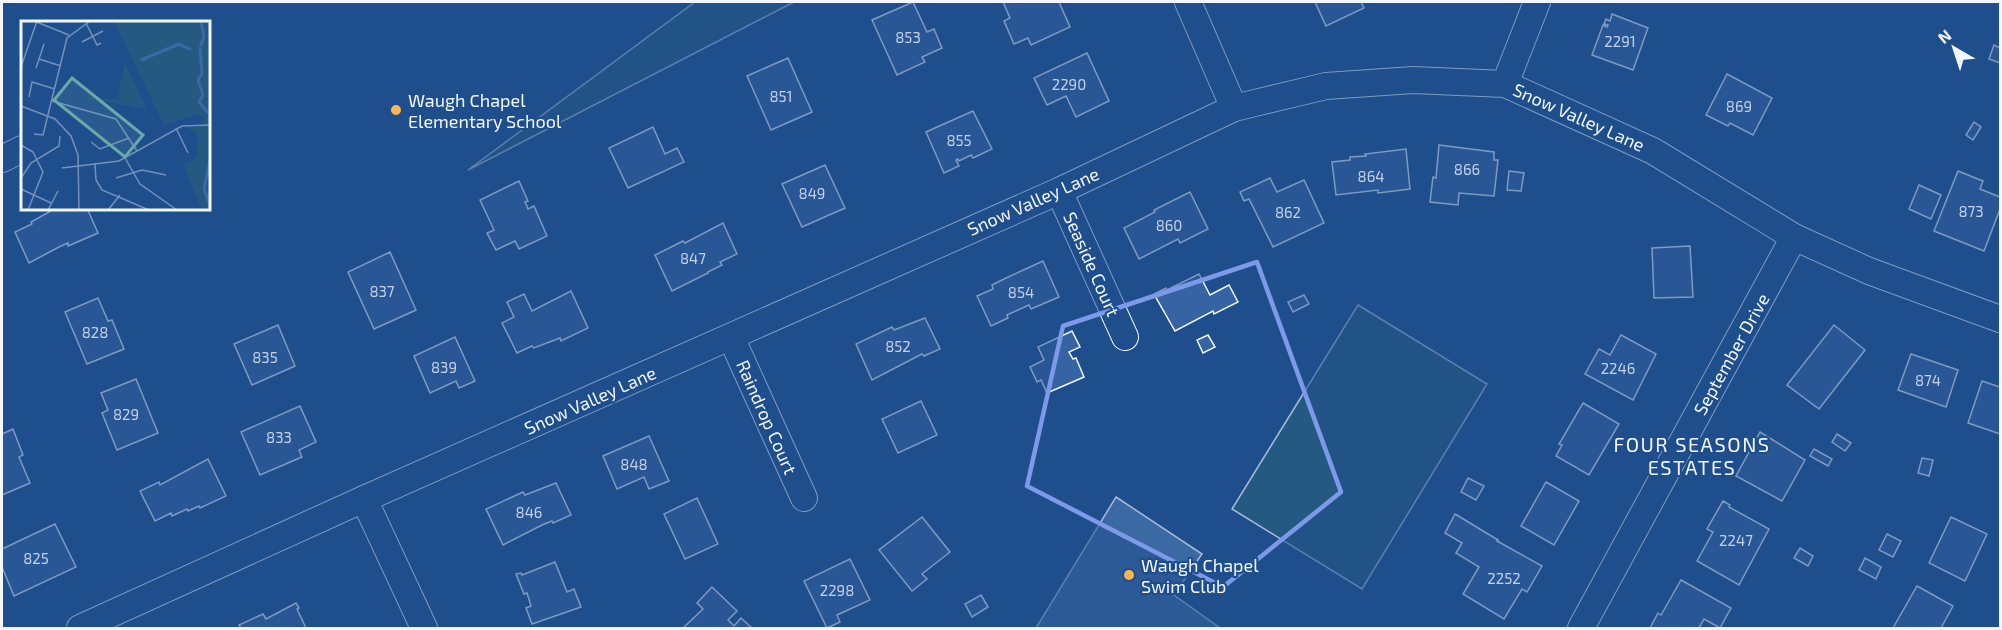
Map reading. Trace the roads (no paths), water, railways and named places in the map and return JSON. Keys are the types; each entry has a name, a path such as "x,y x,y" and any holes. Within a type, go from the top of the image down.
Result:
{"street":[{"path":"1188,2 1234,108"},
{"path":"1505,84 1537,2"},
{"name":"Snow Valley Lane","path":"80,628 1059,191 1234,108 1326,86 1413,80 1505,84 1653,151 1794,237 1869,272 2001,319"},
{"path":"2,159 21,150"},
{"name":"Seaside Court","path":"1059,191 1125,337"},
{"name":"September Drive","path":"1581,628 1794,237"},
{"name":"Raindrop Court","path":"731,337 804,498"},
{"path":"364,500 424,628"}],"place":[{"name":"Waugh Chapel Elementary School","path":"396,110"},
{"name":"Waugh Chapel Swim Club","path":"1129,575"}],"district":[{"name":"FOUR SEASONS ESTATES","path":"1692,456"}]}
